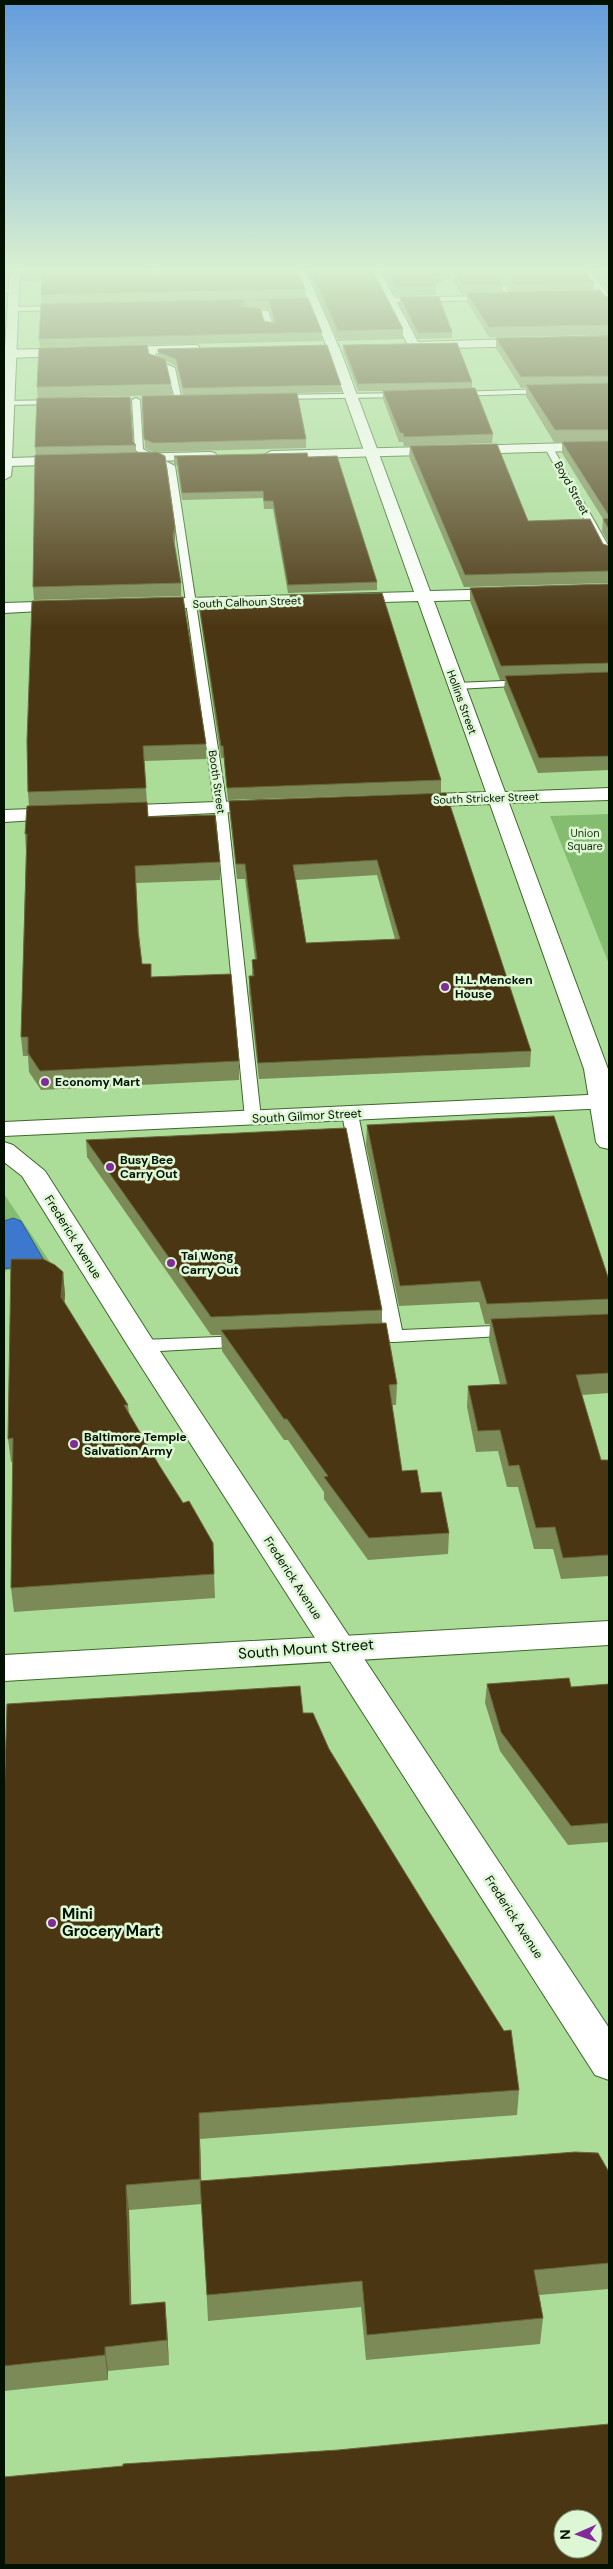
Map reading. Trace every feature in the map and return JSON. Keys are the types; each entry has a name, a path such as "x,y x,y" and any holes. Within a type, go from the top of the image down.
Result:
{"street":[{"path":"4,476 7,387"},
{"name":"Hollins Street","path":"347,387 596,1069 605,1101 609,1142"},
{"path":"260,455 609,446"},
{"path":"116,458 221,456"},
{"path":"5,462 87,459"},
{"name":"South Calhoun Street","path":"131,605 521,593"},
{"path":"4,608 82,606"},
{"name":"South Stricker Street","path":"390,802 609,794"},
{"path":"4,816 290,805"},
{"name":"South Gilmor Street","path":"4,1129 605,1101"},
{"name":"Frederick Avenue","path":"4,1150 32,1171 142,1346 609,2062"},
{"name":"South Mount Street","path":"4,1668 609,1633"}],"lane":[{"path":"173,387 174,399 188,399"},
{"path":"442,394 560,391"},
{"path":"264,398 413,394"},
{"path":"136,400 139,450 154,457"},
{"path":"7,403 70,402"},
{"name":"Boyd Street","path":"549,448 609,555"},
{"name":"Booth Street","path":"154,457 171,466 221,808 254,1118"},
{"path":"456,686 544,683"},
{"path":"350,1114 394,1336"},
{"path":"345,1338 533,1330"},
{"path":"142,1346 258,1342"}],"green space":[{"name":"Union Square","path":"609,814 609,964 550,816"},
{"path":"4,1194 50,1262 4,1271"}],"water":[{"path":"13,1218 21,1221 45,1262 4,1269 4,1221"}],"building":[{"path":"183,387 242,387 183,388"},
{"path":"527,387 609,387 609,430 555,430"},
{"path":"475,388 493,434 404,437 403,433 400,433 383,391"},
{"path":"297,393 306,439 153,443 144,439 142,396"},
{"path":"130,397 133,442 136,445 35,447 37,398"},
{"path":"609,441 609,516 562,442"},
{"path":"497,444 528,521 590,519 603,544 609,546 609,571 465,575 410,446"},
{"path":"157,452 165,456 175,527 173,536 181,583 33,587 35,455"},
{"path":"307,453 308,457 337,456 377,582 288,585 273,501 264,501 263,491 182,493 177,458 174,456"},
{"path":"609,518 609,530 603,519"},
{"path":"609,584 609,663 501,666 470,588"},
{"path":"382,593 441,780 227,788 223,746 221,746 199,604 291,602 290,595"},
{"path":"183,597 206,744 143,746 146,788 28,792 27,741 32,601"},
{"path":"609,672 609,756 539,758 505,676"},
{"path":"446,793 531,1051 258,1063 249,976 254,976 252,960 257,959 245,864 236,864 229,801","holes":["377,860 400,939 306,943 293,865"]},
{"path":"147,802 148,817 215,815 220,862 135,866 138,932 142,964 151,964 151,977 231,974 239,1061 40,1071 28,1053 28,1037 21,1037 27,806"},
{"path":"554,1116 609,1280 609,1299 487,1304 480,1281 400,1286 367,1125"},
{"path":"346,1128 382,1310 211,1317 86,1140"},
{"path":"11,1259 43,1259 55,1265 63,1272 61,1297 128,1405 124,1405 159,1465 183,1503 189,1501 213,1543 214,1574 11,1588 13,1438 8,1439"},
{"path":"609,1314 609,1373 576,1375 601,1460 609,1460 609,1555 563,1558 555,1527 536,1528 519,1465 509,1466 500,1430 478,1431 468,1386 507,1384 491,1319"},
{"path":"386,1323 397,1384 389,1385 402,1471 417,1470 421,1493 441,1492 449,1533 369,1538 324,1477 328,1476 287,1419 284,1419 221,1330"},
{"path":"569,1678 571,1687 609,1684 609,1823 571,1826 501,1732 487,1684"},
{"path":"300,1686 303,1713 313,1713 329,1749 428,1910 504,2031 511,2030 519,2090 199,2113 200,2179 126,2185 130,2305 165,2302 167,2340 105,2347 105,2355 4,2366 4,1802 7,1704"},
{"path":"575,2152 598,2153 609,2172 609,2263 534,2270 543,2318 367,2335 362,2281 207,2295 200,2181"},
{"path":"609,2424 609,2565 4,2565 4,2477 123,2466 123,2464 338,2450"}],"place":[{"name":"H.L. Mencken House","path":"445,987"},
{"name":"Economy Mart","path":"45,1082"},
{"name":"Busy Bee Carry Out","path":"110,1167"},
{"name":"Tai Wong Carry Out","path":"171,1263"},
{"name":"Baltimore Temple Salvation Army","path":"74,1444"},
{"name":"Mini Grocery Mart","path":"52,1923"}]}
